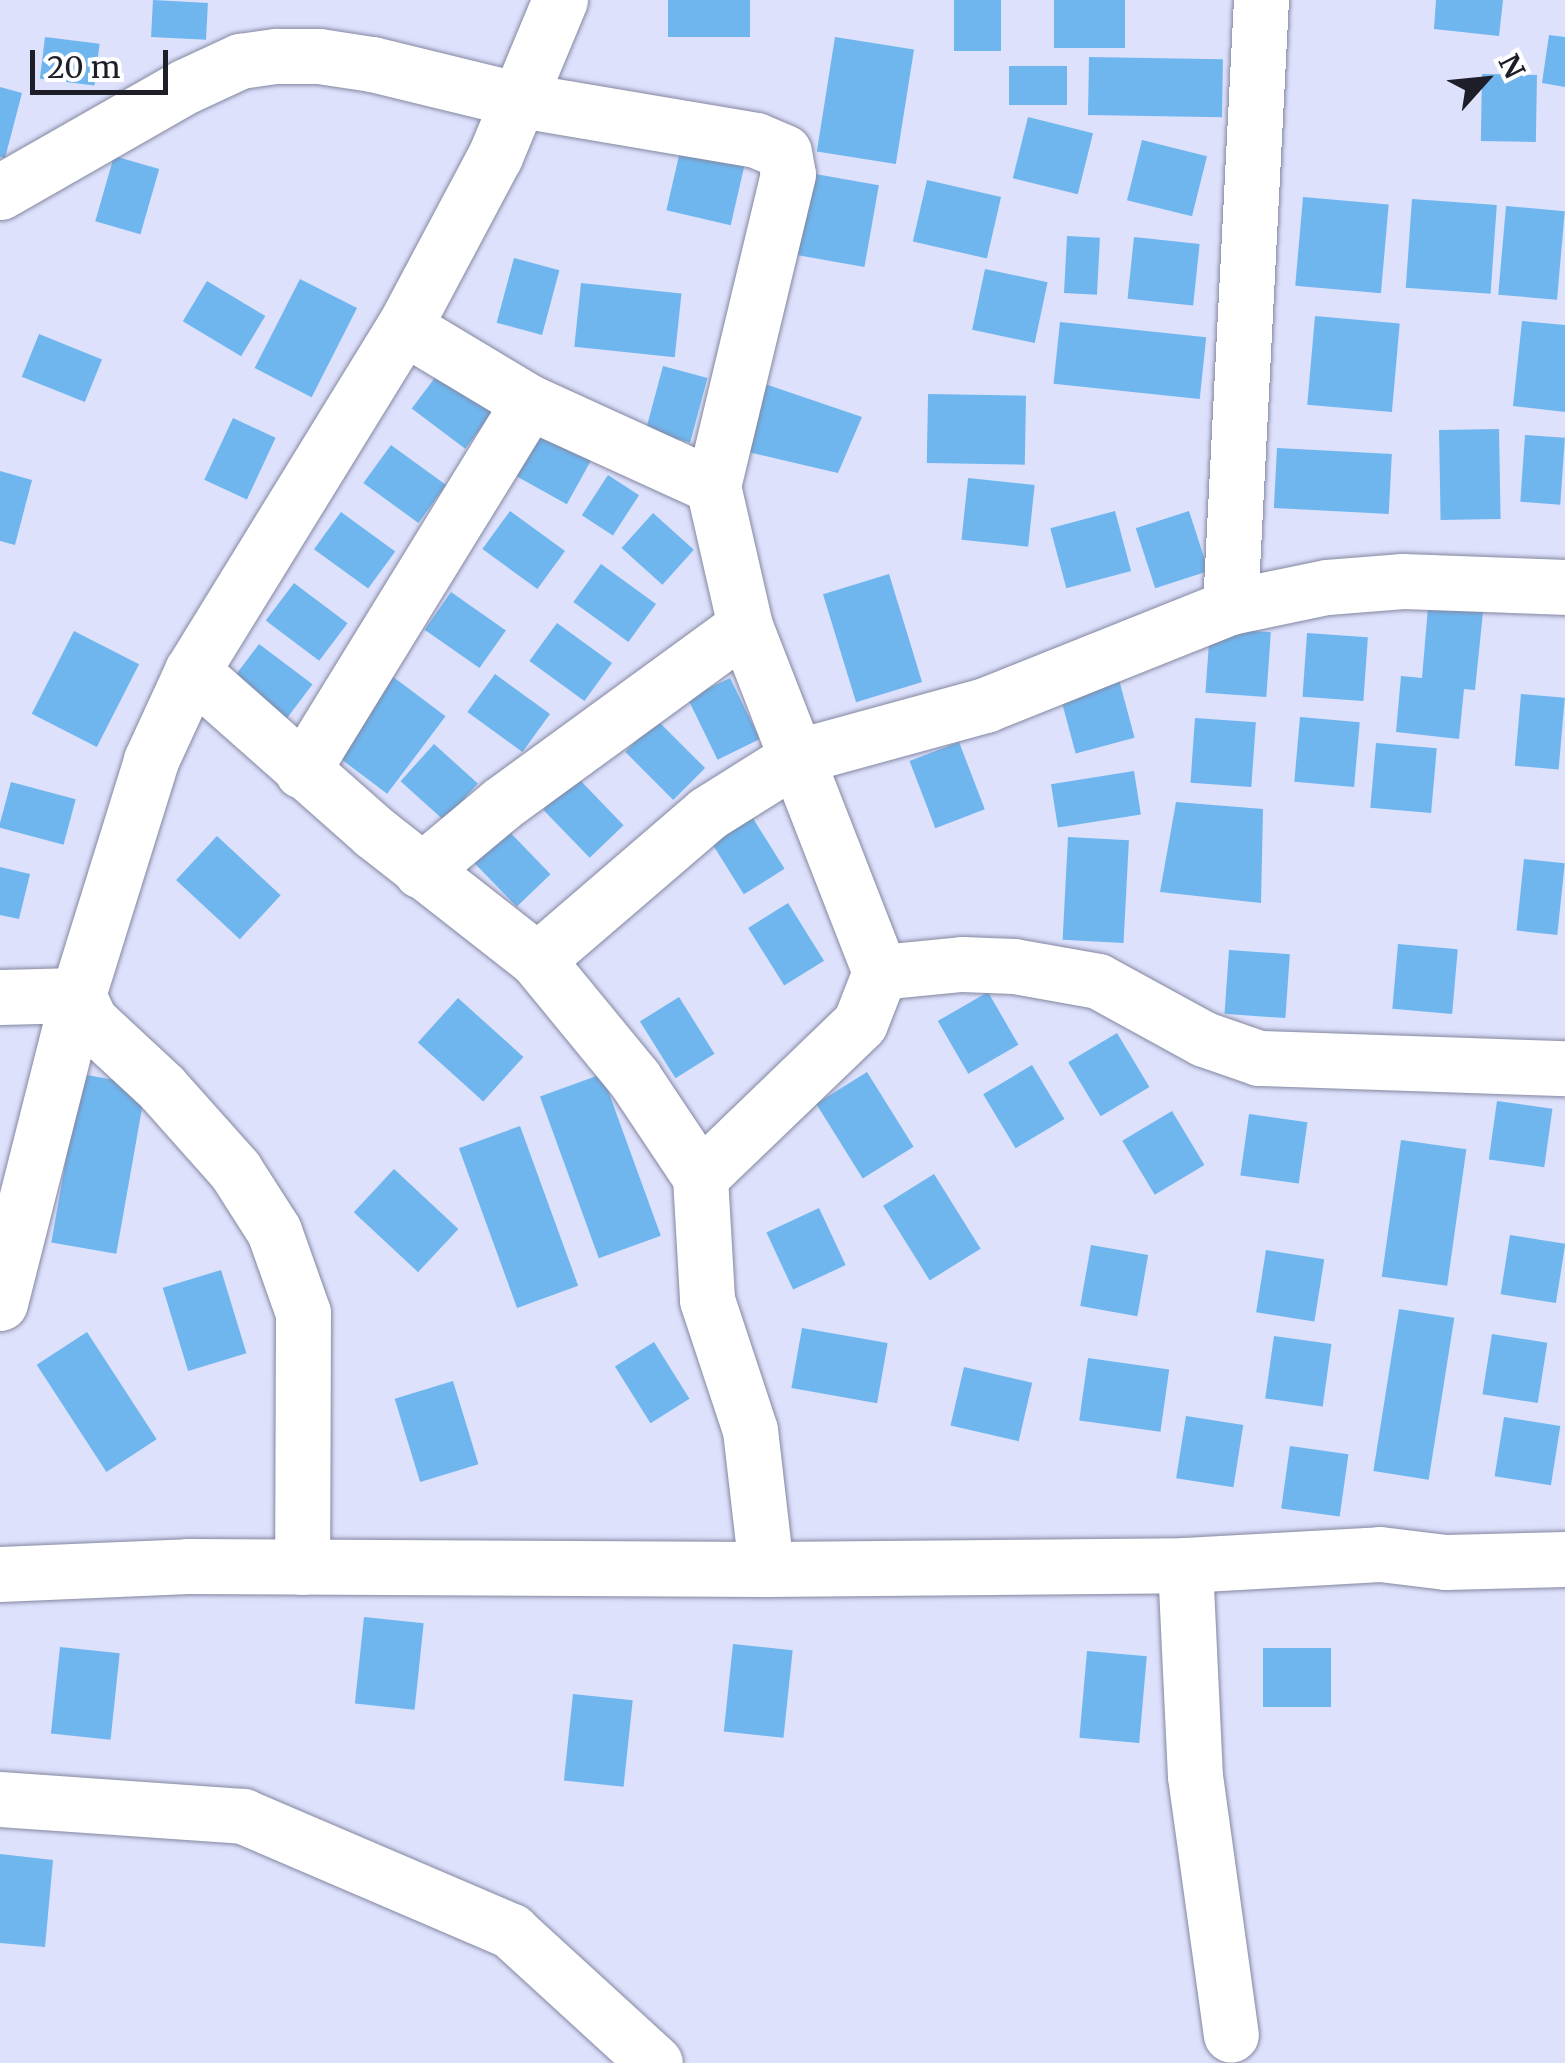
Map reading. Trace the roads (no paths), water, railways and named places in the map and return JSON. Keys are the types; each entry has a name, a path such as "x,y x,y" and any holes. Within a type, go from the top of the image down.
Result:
{"street":[{"path":"0,1303 78,995 150,760 192,671 404,327 520,100 560,0"},
{"path":"1230,608 1261,0"},
{"path":"0,192 186,86 240,61 319,56 520,100 756,140 784,152 788,174 713,486 745,626 799,756 880,972 860,1023 700,1177"},
{"path":"404,327 529,402 713,486"},
{"path":"302,771 529,402"},
{"path":"537,960 708,813 799,756 985,704 1230,608 1327,586 1403,581 1565,588"},
{"path":"421,871 501,804 745,626"},
{"path":"192,671 421,871 537,960 634,1078 700,1177 707,1300 750,1430 766,1570"},
{"path":"880,972 962,964 1014,966 1098,982 1204,1040 1259,1058 1565,1068"},
{"path":"0,996 78,995"},
{"path":"78,995 90,1021 162,1088 236,1170 274,1231 303,1313 302,1567"},
{"path":"0,1574 188,1566 766,1570 1185,1564 1380,1554 1446,1562 1565,1559"},
{"path":"1185,1564 1195,1776 1231,2035"},
{"path":"0,1799 244,1816 511,1931 655,2063"}]}
